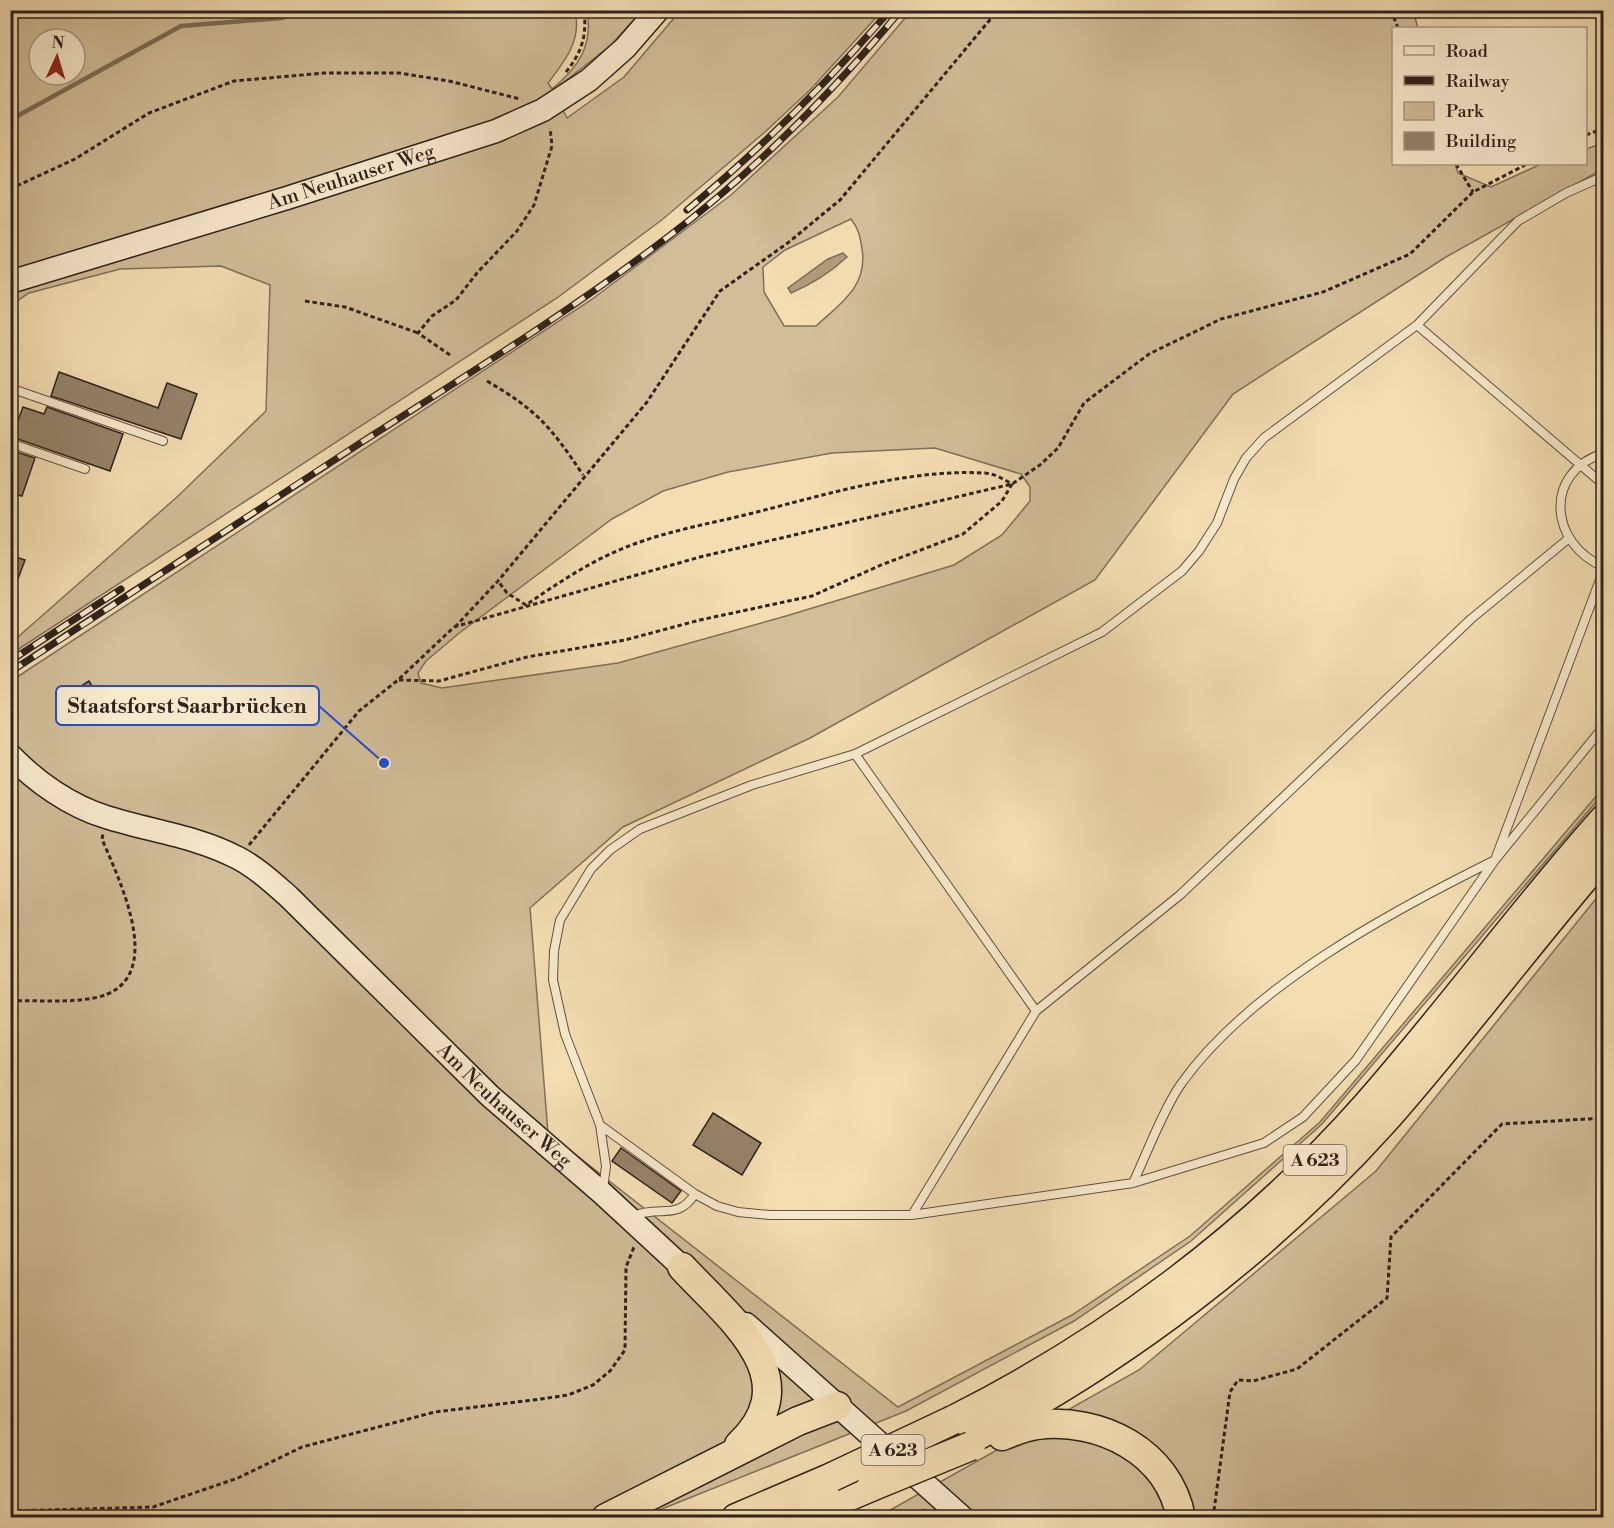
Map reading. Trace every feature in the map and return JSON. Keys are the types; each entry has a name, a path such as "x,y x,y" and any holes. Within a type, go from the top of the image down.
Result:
{"highway":[{"name":"A 623","path":"736,1518 835,1490 964,1436 1038,1374 1119,1323 1196,1265 1263,1210 1365,1107 1604,819"},
{"name":"A 623","path":"798,1518 835,1490 872,1487 964,1436 1061,1387 1132,1341 1211,1283 1279,1225 1383,1122 1604,855"},
{"path":"682,1267 751,1341 763,1365 766,1402 761,1420 753,1432 720,1460"},
{"path":"606,1518 798,1421 837,1406"},
{"path":"964,1436 1034,1425 1066,1423 1095,1428 1131,1444 1151,1461 1169,1484 1181,1518"}],"street":[{"name":"Am Neuhauser Weg","path":"10,282 496,131 543,111 589,80 626,48 658,10"},
{"name":"Am Neuhauser Weg","path":"10,755 27,772 51,790 104,817 194,839 239,858 289,897 490,1096 602,1193 837,1406 876,1437 963,1518"}],"lane":[{"path":"602,1193 606,1166 600,1125 565,1034 553,980 554,951 560,920 591,869 610,850 640,829 752,785 855,754 1102,632 1182,571 1217,523 1234,478 1246,458 1264,438 1417,325 1518,221 1566,192 1604,176"},
{"path":"1417,325 1604,485"},
{"path":"10,388 163,441"},
{"path":"10,443 85,469"},
{"path":"1133,1183 1180,1085 1232,1026 1321,958 1420,897 1495,860 1604,568 1580,554 1568,539 1561,518 1562,494 1567,482 1580,466 1604,453"},
{"path":"912,1215 1036,1011 1180,895 1472,619 1568,539"},
{"path":"600,1125 695,1194 717,1206 738,1212 770,1215 912,1215 1133,1183 1264,1143 1303,1117 1356,1060 1495,860 1604,726"},
{"path":"855,754 1036,1011"},
{"path":"635,1223 645,1211 680,1210 686,1207 695,1194"}],"path":[{"path":"562,76 581,50 587,30 584,10"},
{"path":"239,858 359,711 398,680 498,581 647,402 720,291 789,242 840,200 998,10"},
{"path":"1391,10 1398,27"},
{"path":"10,189 75,159 149,113 234,81 325,73 399,73 449,81 533,102 543,111 550,127 552,146 534,205 517,231 477,273 456,300 432,316 418,333"},
{"path":"1587,135 1604,128"},
{"path":"1457,165 1473,192"},
{"path":"454,627 700,557 1012,484 1041,465 1058,448 1084,403 1149,354 1221,319 1323,292 1410,254 1473,192 1525,165"},
{"path":"305,301 345,307 418,333 450,355"},
{"path":"488,381 518,399 542,419 554,431 584,476"},
{"path":"526,605 563,580 628,547 792,502 897,480 952,472 985,473 1012,484"},
{"path":"398,680 439,681 527,657 625,640 700,620 812,596 881,565 963,534 1002,501 1012,484"},
{"path":"498,581 507,593 526,605"},
{"path":"10,721 15,726"},
{"path":"10,1001 96,998 113,990 126,978 134,959 135,938 130,906 102,839 104,817"},
{"path":"1213,1518 1230,1392 1238,1380 1253,1381 1297,1369 1387,1299 1391,1237 1502,1124 1604,1118"},
{"path":"10,1511 153,1507 238,1478 302,1447 435,1412 568,1395 593,1385 610,1371 625,1350 626,1267 635,1223"}],"green space":[{"path":"11,11 575,11 577,22 574,41 566,58 548,83 552,89 577,64 582,54 588,34 587,11 642,11 611,45 553,91 567,118 624,77 680,11 882,11 811,89 765,132 663,219 557,298 11,654 11,643 177,497 266,411 270,285 221,266 120,269 29,293 11,305"},
{"path":"911,11 1413,11 1418,27 1392,27 1392,165 1455,165 1458,173 1491,187 1539,165 1587,165 1587,149 1603,143 1603,169 1446,257 1233,394 1095,580 810,738 623,827 530,908 548,1133 898,1407 1072,1315 1190,1236 1320,1122 1603,788 1603,794 1322,1124 1191,1241 1074,1321 906,1411 642,1517 11,1518 11,681 591,300 731,195 838,97","holes":["851,219 857,230 863,262 857,284 851,293 816,326 784,326 764,292 763,267 785,250","935,448 1021,474 1030,487 1030,501 1002,535 954,565 786,616 618,663 442,688 421,683 418,673 426,661 458,634 612,519 663,491 728,472 832,453"]},
{"path":"1603,890 1603,1517 876,1518 1139,1370 1376,1171"}],"shaded area":[{"path":"843,253 847,257 834,268 791,293 788,288 828,259"}],"building":[{"path":"59,372 158,408 167,383 197,394 181,439 51,396"},
{"path":"23,407 44,414 47,407 123,434 110,471 12,437"},
{"path":"10,450 35,458 22,496 10,493"},
{"path":"10,555 25,560 12,595 10,594"},
{"path":"89,681 102,703 80,717 67,695"},
{"path":"713,1113 761,1143 742,1175 693,1145"},
{"path":"621,1148 681,1191 672,1203 612,1161"}],"waterway":[{"path":"10,120 181,26 281,18 306,10"}],"railway":[{"path":"10,672 517,342 632,264 701,211 762,158 820,101 901,10"},
{"path":"687,210 790,117 886,15"},
{"path":"10,661 121,589"}],"place":[{"name":"Staatsforst Saarbrücken","path":"384,763"}]}
